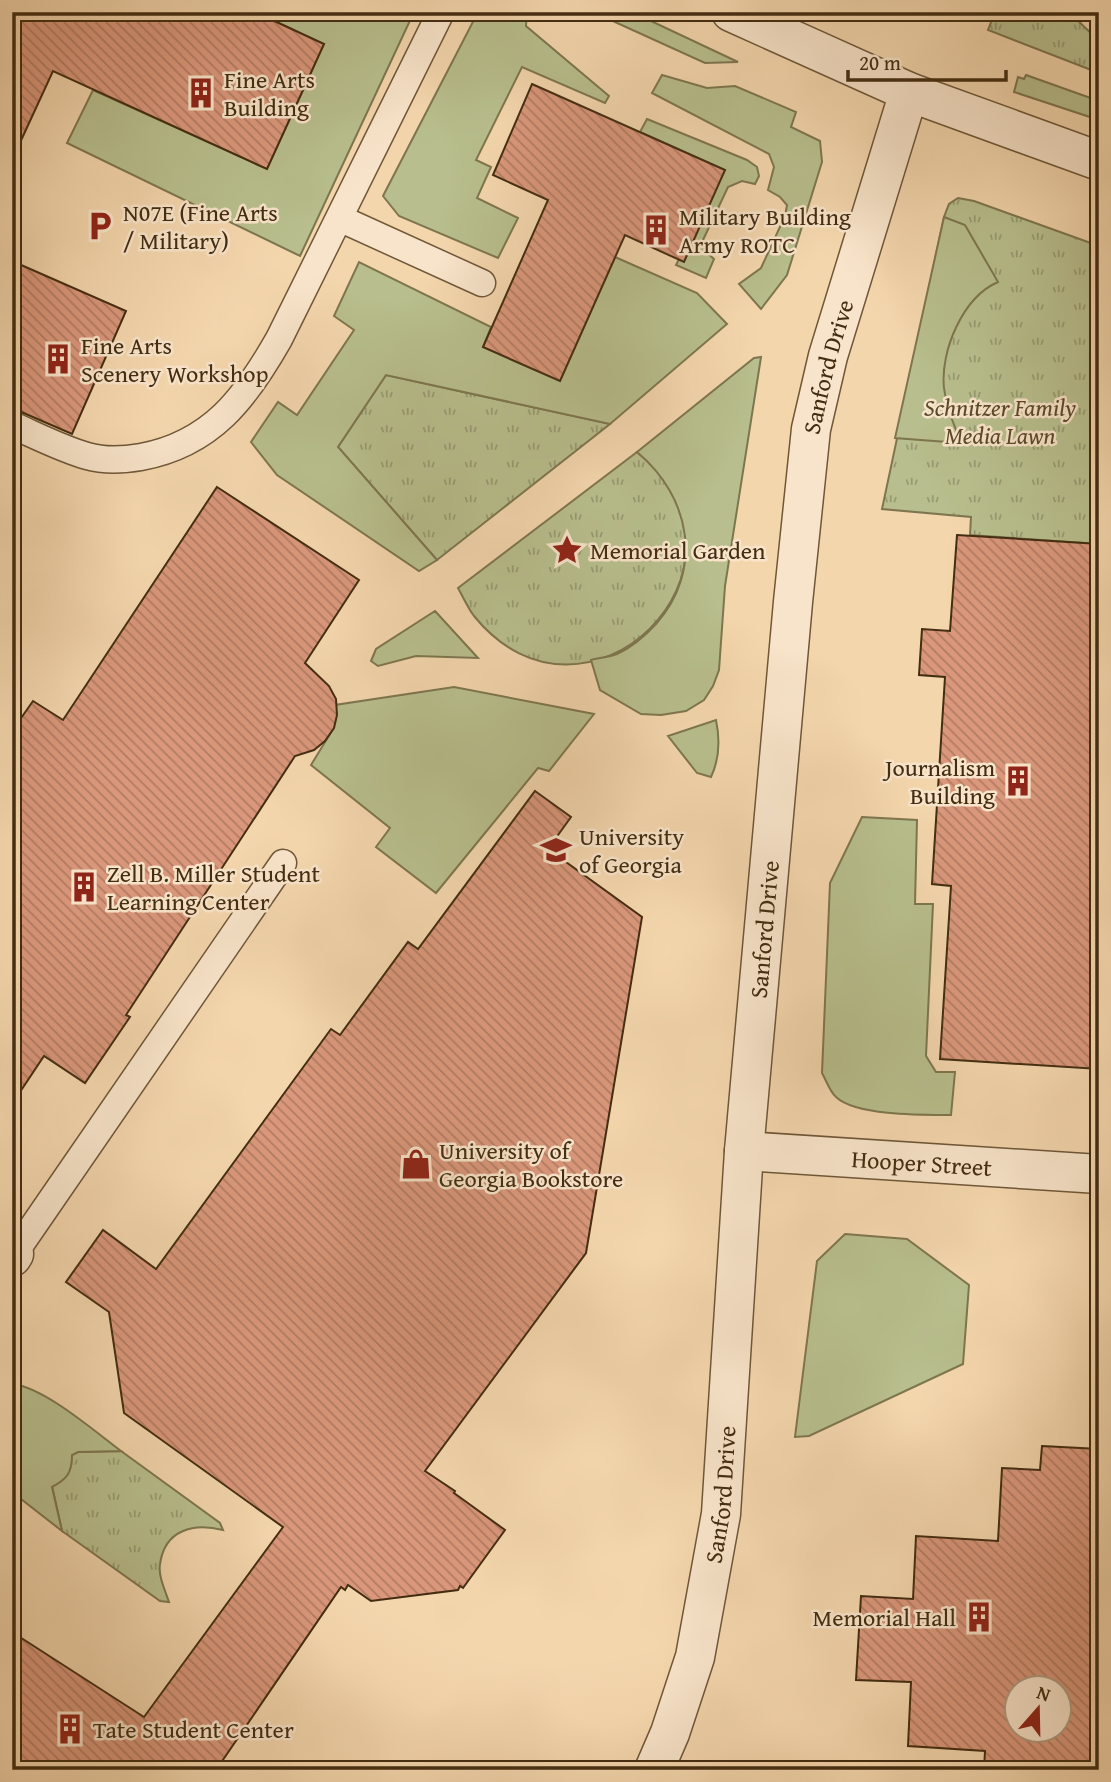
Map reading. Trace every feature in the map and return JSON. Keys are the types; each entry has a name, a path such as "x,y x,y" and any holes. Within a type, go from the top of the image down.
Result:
{"street":[{"path":"731,12 909,92 1099,161"},
{"name":"Sanford Drive","path":"654,1770 670,1733 695,1657 721,1514 744,1151 795,577 811,429 828,356 909,92"},
{"name":"Hooper Street","path":"744,1151 1099,1174"}],"lane":[{"path":"12,425 88,457 116,459 157,454 181,445 207,430 233,409 257,379 440,12"},
{"path":"339,218 482,282"},
{"path":"13,1255 282,863"}],"green space":[{"path":"255,12 414,12 300,256 67,143 93,90 267,169 324,44"},
{"path":"478,12 527,12 526,26 609,96 605,103 522,67 476,160 491,167 477,198 518,218 498,258 399,216 383,196"},
{"path":"593,12 632,12 738,62 705,63"},
{"path":"995,12 1069,12 1099,41 1099,73 988,30"},
{"path":"662,75 707,88 735,86 796,112 791,127 820,141 822,162 787,275 761,309 739,284 761,268 785,216 787,205 768,190 774,167 769,154 652,93"},
{"path":"1026,75 1099,101 1099,120 1014,92 1018,77 1024,79"},
{"path":"647,119 747,160 757,167 759,176 755,184 742,181 728,187 703,240 704,250 714,259 706,278 676,265 725,170 640,132"},
{"name":"Schnitzer Family Media Lawn","path":"958,198 974,201 1099,246 1099,544 970,535 971,517 882,509 944,217 949,204"},
{"path":"944,217 965,225 998,282 985,289 964,312 950,342 946,358 945,395 960,440 947,442 895,438"},
{"path":"615,257 697,293 727,324 610,424 386,375 338,447 437,560 419,571 277,475 251,442 278,402 297,415 354,330 334,316 359,262 491,327 483,347 560,381"},
{"path":"761,357 725,586 719,670 704,700 686,711 661,715 641,714 600,690 591,660 617,654 643,637 671,603 681,581 685,535 679,512 670,490 637,452 754,358"},
{"path":"386,375 610,424 437,560 338,447"},
{"path":"637,452 675,498 686,546 676,591 650,629 611,655 566,664 519,653 474,616 458,588"},
{"path":"435,611 478,658 416,656 378,666 371,661 376,649"},
{"path":"454,687 594,714 549,771 538,768 436,893 376,847 390,828 311,765 330,734 335,705"},
{"path":"716,720 718,749 711,777 697,773 668,736"},
{"path":"862,817 917,820 915,904 933,904 926,1056 936,1072 955,1072 951,1115 891,1113 859,1108 836,1097 822,1073 830,883"},
{"path":"845,1234 907,1239 969,1285 963,1364 809,1436 795,1437 817,1261"},
{"path":"12,1384 25,1387 53,1401 121,1451 78,1452 72,1455 68,1475 52,1487 62,1531 12,1492"},
{"path":"121,1451 220,1523 223,1530 192,1528 174,1536 168,1543 163,1552 160,1569 169,1602 160,1601 62,1531 52,1486 71,1455 78,1452"}],"building":[{"name":"Fine Arts Building","path":"12,12 255,12 324,44 267,169 53,71 12,160"},
{"name":"Military Building Army ROTC","path":"532,84 725,170 684,262 625,235 560,381 483,347 548,200 493,175"},
{"name":"Fine Arts Scenery Workshop","path":"12,261 126,311 72,434 12,408"},
{"name":"Zell B. Miller Student Learning Center","path":"217,487 359,580 305,663 329,686 336,699 334,728 314,750 295,756 126,1015 130,1017 85,1083 44,1056 12,1104 12,731 33,701 63,720"},
{"name":"Journalism Building","path":"957,535 1099,544 1099,1069 940,1059 951,886 932,884 945,677 919,675 922,629 950,631"},
{"name":"University of Georgia Bookstore","path":"535,791 571,817 548,849 642,917 586,1253 425,1471 505,1530 463,1588 460,1586 458,1590 371,1601 348,1585 345,1590 341,1587 216,1770 12,1770 12,1632 144,1717 283,1527 124,1413 109,1312 66,1282 103,1230 156,1269 331,1029 340,1035 408,942 418,949"},
{"name":"Memorial Hall","path":"1042,1446 1099,1449 1099,1770 984,1770 985,1751 908,1746 911,1682 856,1680 861,1596 913,1599 916,1536 998,1541 1002,1468 1040,1470"}],"place":[{"name":"Fine Arts Building","path":"201,93"},
{"name":"N07E (Fine Arts / Military)","path":"100,226"},
{"name":"Military Building Army ROTC","path":"656,230"},
{"name":"Fine Arts Scenery Workshop","path":"58,359"},
{"name":"Memorial Garden","path":"567,550"},
{"name":"Journalism Building","path":"1018,781"},
{"name":"University of Georgia","path":"556,850"},
{"name":"Zell B. Miller Student Learning Center","path":"84,887"},
{"name":"University of Georgia Bookstore","path":"416,1164"},
{"name":"Memorial Hall","path":"979,1617"},
{"name":"Tate Student Center","path":"70,1729"}]}
